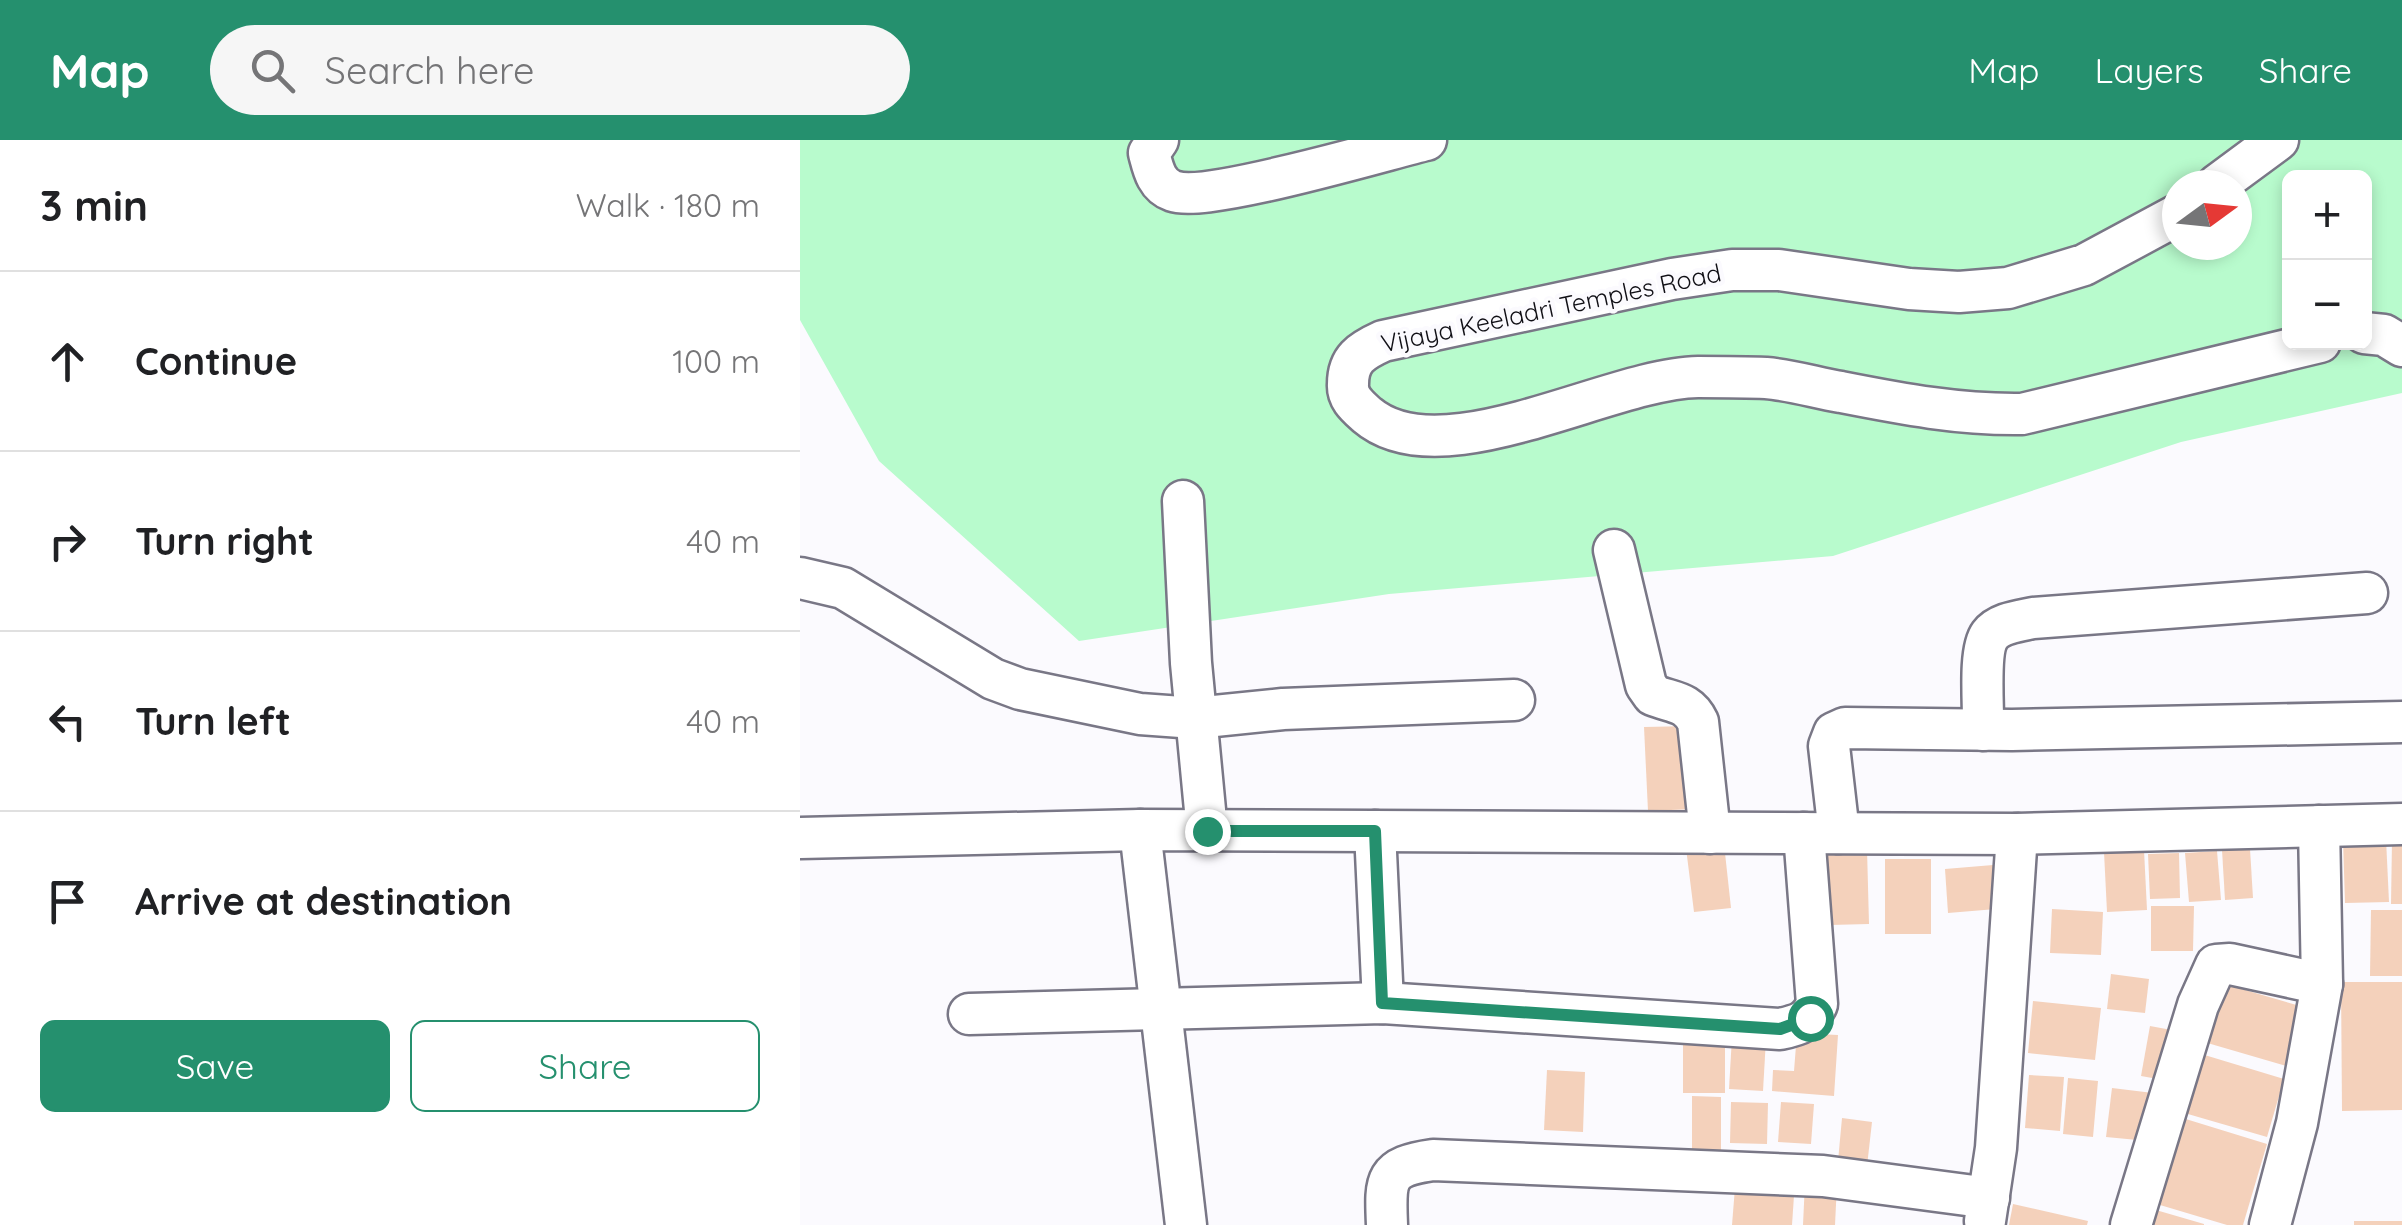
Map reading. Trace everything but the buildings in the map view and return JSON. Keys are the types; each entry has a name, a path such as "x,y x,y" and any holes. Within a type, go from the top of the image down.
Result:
{"street":[{"path":"1158,140 1149,153 1154,176 1171,190 1196,194 1426,140"},
{"path":"2237,170 2278,140"},
{"name":"Vijaya Keeladri Temples Road","path":"2162,223 2084,265 2008,288 1959,292 1779,270 1732,270 1672,279 1383,341 1362,350 1350,364 1347,390 1354,404 1381,427 1412,434 1473,434 1692,377 1768,378 1930,409 1980,415 2022,414 2287,350"},
{"path":"2372,333 2384,334 2402,346"},
{"path":"1184,502 1195,718 1207,831"},
{"path":"1614,550 1646,685 1653,695 1684,703 1698,722 1710,832"},
{"path":"800,578 843,588 992,679 1020,690 1140,714 1195,718 1283,710 1514,700"},
{"path":"1983,730 1984,650 1990,635 2006,624 2033,618 2367,593"},
{"path":"969,1014 1382,1003 1780,1029 1798,1026 1810,1018 1817,1004 1822,833 1829,746 1834,733 1845,728 1872,727 1983,730 2402,722"},
{"path":"800,838 1140,830 2017,834 2402,824"},
{"path":"2270,1225 2297,1124 2322,984 2319,826"},
{"path":"1140,830 1186,1225"},
{"path":"1375,831 1382,1003"},
{"path":"1386,1225 1386,1194 1391,1176 1403,1164 1432,1160 1823,1176 1986,1212 1996,1148 2017,834"},
{"path":"2131,1225 2198,1005 2216,966 2230,964 2322,984"}],"green space":[{"path":"800,140 2402,140 2402,393 2181,442 1833,556 1389,594 1079,641 879,461 800,320"}],"route":[{"path":"1207,831 1375,831 1382,1003 1780,1029 1798,1026 1810,1018"}]}
